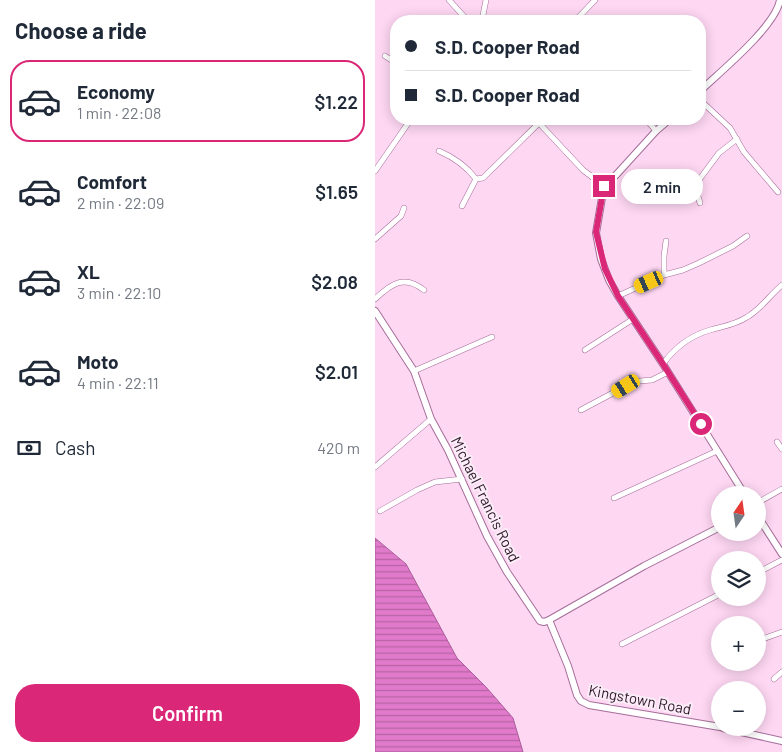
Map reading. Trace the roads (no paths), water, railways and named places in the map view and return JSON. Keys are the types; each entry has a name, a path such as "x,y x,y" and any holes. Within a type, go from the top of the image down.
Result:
{"street":[{"path":"449,0 462,15"},
{"path":"483,15 486,0"},
{"path":"581,15 595,0"},
{"path":"706,85 761,32 779,6 780,0"},
{"path":"385,56 390,59"},
{"path":"706,106 730,128 744,152 778,192"},
{"path":"375,171 407,125"},
{"path":"463,206 476,180 488,174 535,125"},
{"path":"543,125 583,170 604,186"},
{"path":"651,125 656,131"},
{"path":"663,125 604,186 596,232 601,259 618,296 739,486"},
{"path":"700,203 695,190 696,184 719,153 737,139"},
{"path":"439,151 447,154 476,180"},
{"path":"375,239 401,216 404,208"},
{"path":"618,296 664,275 699,263 733,246 747,236"},
{"path":"664,275 663,256 666,241"},
{"path":"375,299 391,284 415,283 424,290"},
{"path":"663,364 673,350 681,344 705,332 729,326 748,317 782,285"},
{"name":"Michael Francis Road","path":"375,311 414,371 431,419 462,479 487,536 507,572 540,621 549,620"},
{"path":"585,350 633,319"},
{"path":"414,371 492,337"},
{"path":"581,410 626,386 640,381 652,380 668,372"},
{"path":"375,467 431,419"},
{"path":"777,442 782,449"},
{"path":"614,498 717,451"},
{"path":"380,511 435,482 462,479"},
{"path":"766,499 782,489"},
{"path":"766,529 782,554"},
{"path":"549,620 644,566 711,532"},
{"path":"766,568 782,560"},
{"path":"622,644 711,599"},
{"name":"Kingstown Road","path":"549,620 581,702 589,705 711,725"},
{"path":"766,638 782,632"},
{"path":"774,679 782,672"},
{"name":"Kingstown Road","path":"760,736 782,741"}]}
